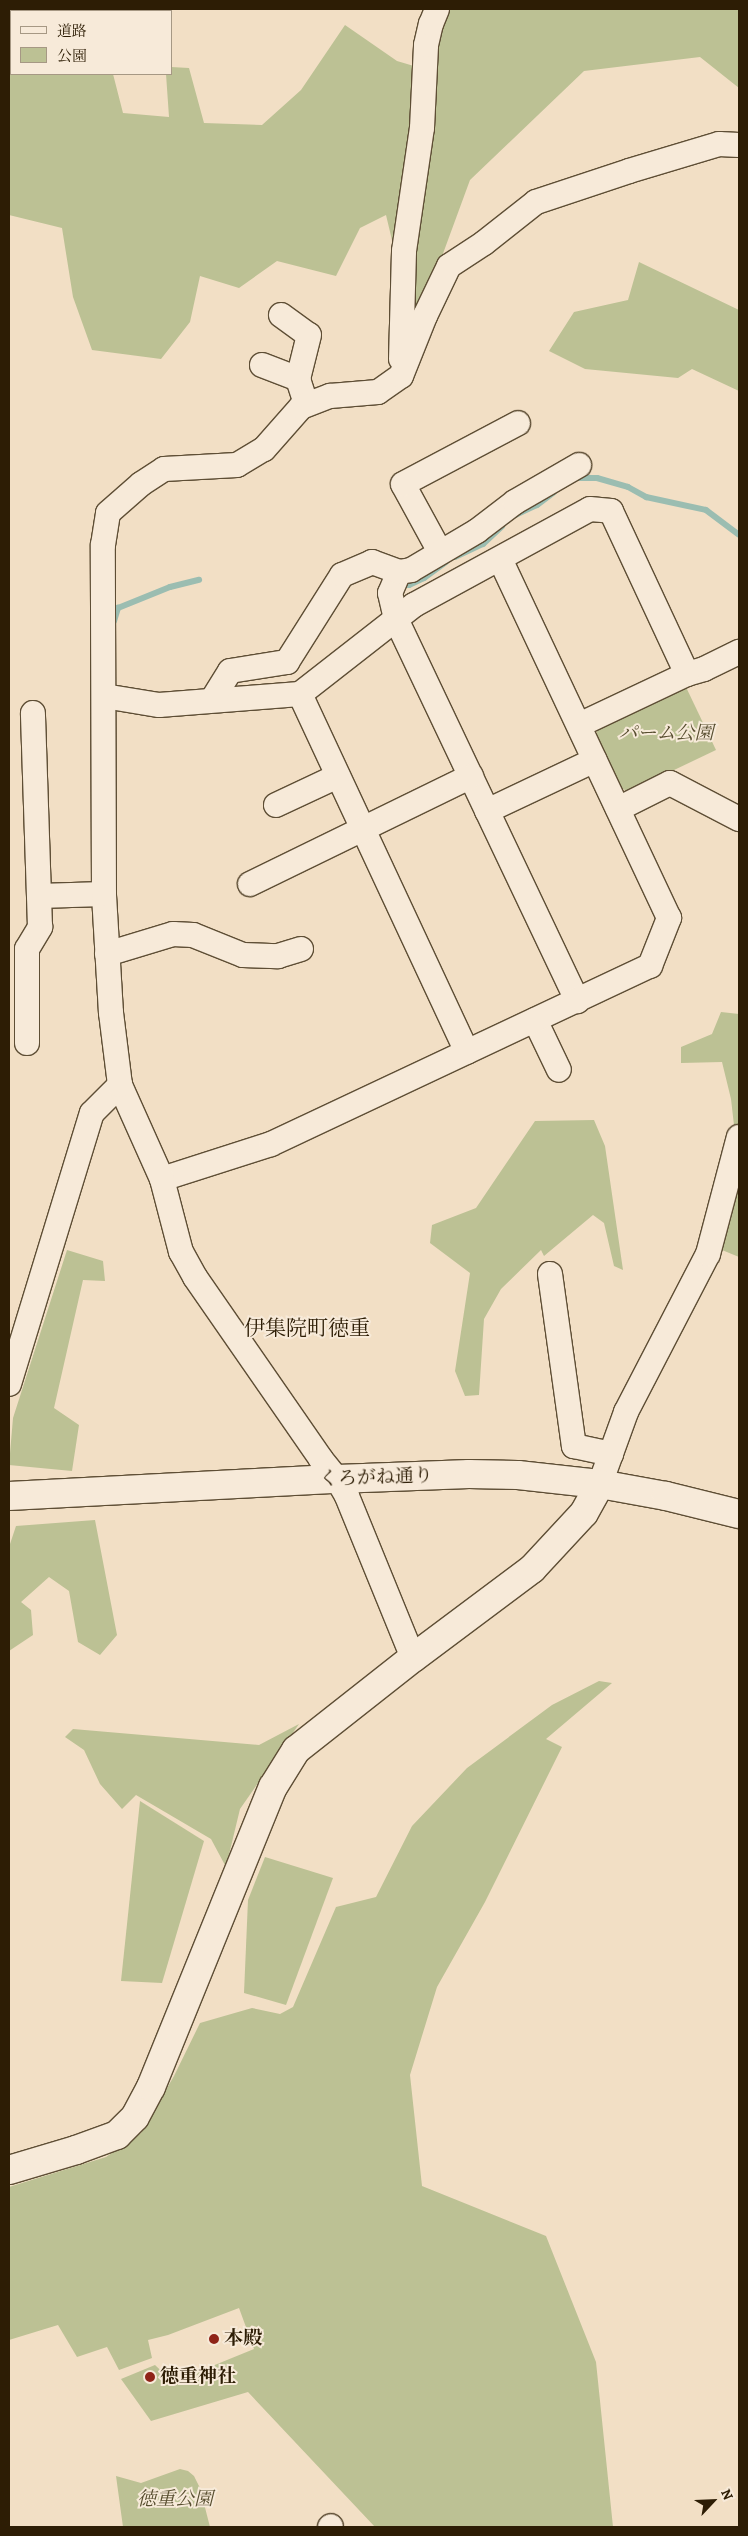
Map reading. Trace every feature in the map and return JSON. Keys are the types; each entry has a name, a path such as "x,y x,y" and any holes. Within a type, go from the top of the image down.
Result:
{"street":[{"path":"401,376 404,251 422,128 426,45 437,9"},
{"path":"412,1658 347,1496 196,1277 181,1252 162,1180 120,1085 111,1013 104,894 103,545 108,513 141,484 164,469 236,466 264,449 302,407 330,396 378,392 401,376 425,316 449,266 484,243 536,202 719,144 739,145"},
{"path":"281,316 309,335 298,379 307,405"},
{"path":"262,365 298,379"},
{"path":"440,552 403,484 518,423"},
{"path":"394,582 477,531 515,502 579,465"},
{"path":"104,696 159,705 300,694 414,605 590,509 611,511 687,674"},
{"path":"162,1180 271,1144 650,966 669,918 500,559"},
{"path":"212,700 230,672 287,662 342,575 372,562 394,582 396,619 577,1001"},
{"path":"578,724 739,652"},
{"path":"300,694 467,1052"},
{"path":"27,1043 27,949 40,927 33,713"},
{"path":"487,811 595,760"},
{"path":"276,805 338,776"},
{"path":"250,884 471,776"},
{"path":"618,809 670,782 739,820"},
{"path":"39,896 104,894"},
{"path":"107,954 173,934 193,935 243,955 278,956 302,949"},
{"path":"535,1020 559,1070"},
{"path":"9,1384 92,1113 120,1085"},
{"path":"9,2170 76,2150 117,2135 135,2118 151,2087 273,1787 296,1750 412,1658 532,1569 584,1513 600,1484 626,1412 708,1254 739,1138"},
{"path":"550,1274 574,1446 611,1454"},
{"name":"くろがね通り","path":"9,1496 337,1479 469,1474 518,1475 600,1484 666,1496 739,1514"}],"green space":[{"path":"9,9 92,9 10,10 10,75 113,75 123,113 169,117 166,75 172,75 172,67 189,68 204,123 262,125 301,90 345,25 397,61 434,72 439,29 447,9 739,9 739,88 700,57 584,71 470,180 419,319 410,316 386,215 360,228 336,276 277,261 239,288 200,276 190,322 161,359 92,350 73,297 62,228 9,215"},
{"path":"639,262 739,310 739,391 692,369 678,378 585,369 549,351 574,312 628,300"},
{"name":"パーム公園","path":"685,685 716,750 628,792 620,787 596,737 598,726"},
{"path":"721,1012 739,1014 739,1169 731,1099 722,1062 681,1063 681,1047 712,1034"},
{"path":"594,1120 605,1146 623,1270 614,1266 604,1223 593,1215 544,1256 541,1250 501,1289 484,1319 479,1395 465,1396 455,1371 470,1273 430,1243 432,1225 476,1208 535,1121"},
{"path":"739,1177 739,1257 722,1250"},
{"path":"67,1250 103,1261 105,1281 83,1280 54,1408 79,1425 72,1471 9,1465 13,1418"},
{"path":"95,1520 117,1635 100,1655 78,1642 69,1591 49,1577 21,1602 31,1610 33,1635 9,1651 9,1547 16,1526"},
{"path":"599,1681 612,1683 546,1739 562,1747 485,1902 437,1987 410,2075 422,2186 546,2236 596,2362 613,2527 375,2527 248,2392 151,2421 121,2379 155,2365 173,2382 254,2349 239,2308 168,2335 148,2340 152,2358 119,2370 107,2347 77,2357 58,2325 9,2340 9,2187 106,2157 141,2133 174,2076 200,2023 252,2008 280,2014 293,2007 336,1907 376,1897 412,1826 467,1768 552,1705"},
{"path":"299,1724 240,1809 226,1867 211,1839 136,1795 122,1809 100,1784 84,1750 65,1737 73,1729 259,1745"},
{"path":"140,1801 204,1841 162,1983 121,1981"},
{"path":"265,1857 333,1878 286,2005 244,1993 248,1900"},
{"name":"徳重公園","path":"180,2469 188,2471 194,2476 200,2488 210,2527 123,2527 116,2476 141,2483"}],"waterway":[{"path":"574,478 597,478 628,487 646,497 706,510 739,535"},
{"path":"511,517 537,505 554,492"},
{"path":"455,557 483,544 502,526"},
{"path":"400,584 409,585 424,578 446,562"},
{"path":"114,621 118,608 170,587 199,580"}],"place":[{"name":"本殿","path":"214,2339"},
{"name":"徳重神社","path":"150,2377"}],"district":[{"name":"伊集院町徳重","path":"307,1328"}]}
